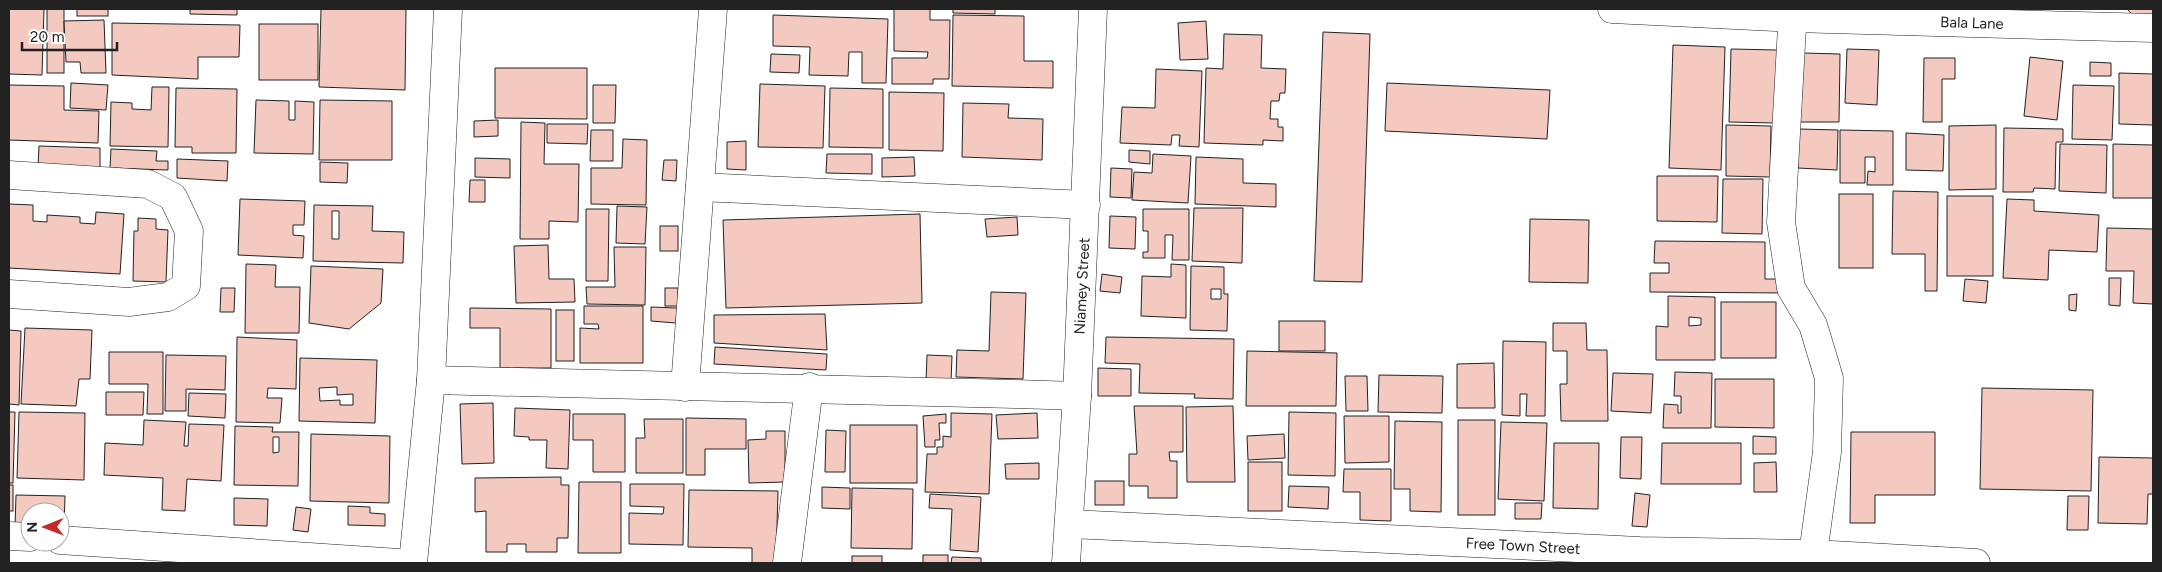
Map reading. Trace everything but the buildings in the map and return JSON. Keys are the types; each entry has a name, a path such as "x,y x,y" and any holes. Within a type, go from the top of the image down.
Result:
{"street":[{"path":"413,563 431,380 448,9"},
{"path":"685,387 713,9"},
{"name":"Niamey Street","path":"1066,563 1077,396 1093,9"},
{"name":"Bala Lane","path":"1612,9 2153,28"},
{"path":"1793,14 1784,130 1781,222 1791,288 1813,325 1829,378 1827,452 1813,554"},
{"path":"9,175 148,184 173,197 189,231 186,286 168,297 129,302 9,294"},
{"path":"700,186 1086,205"},
{"path":"431,380 685,387 809,387 1077,396"},
{"path":"787,563 809,387"},
{"name":"Free Town Street","path":"1070,524 1640,557 1813,554 1976,563"},
{"path":"70,541 400,563"}]}
